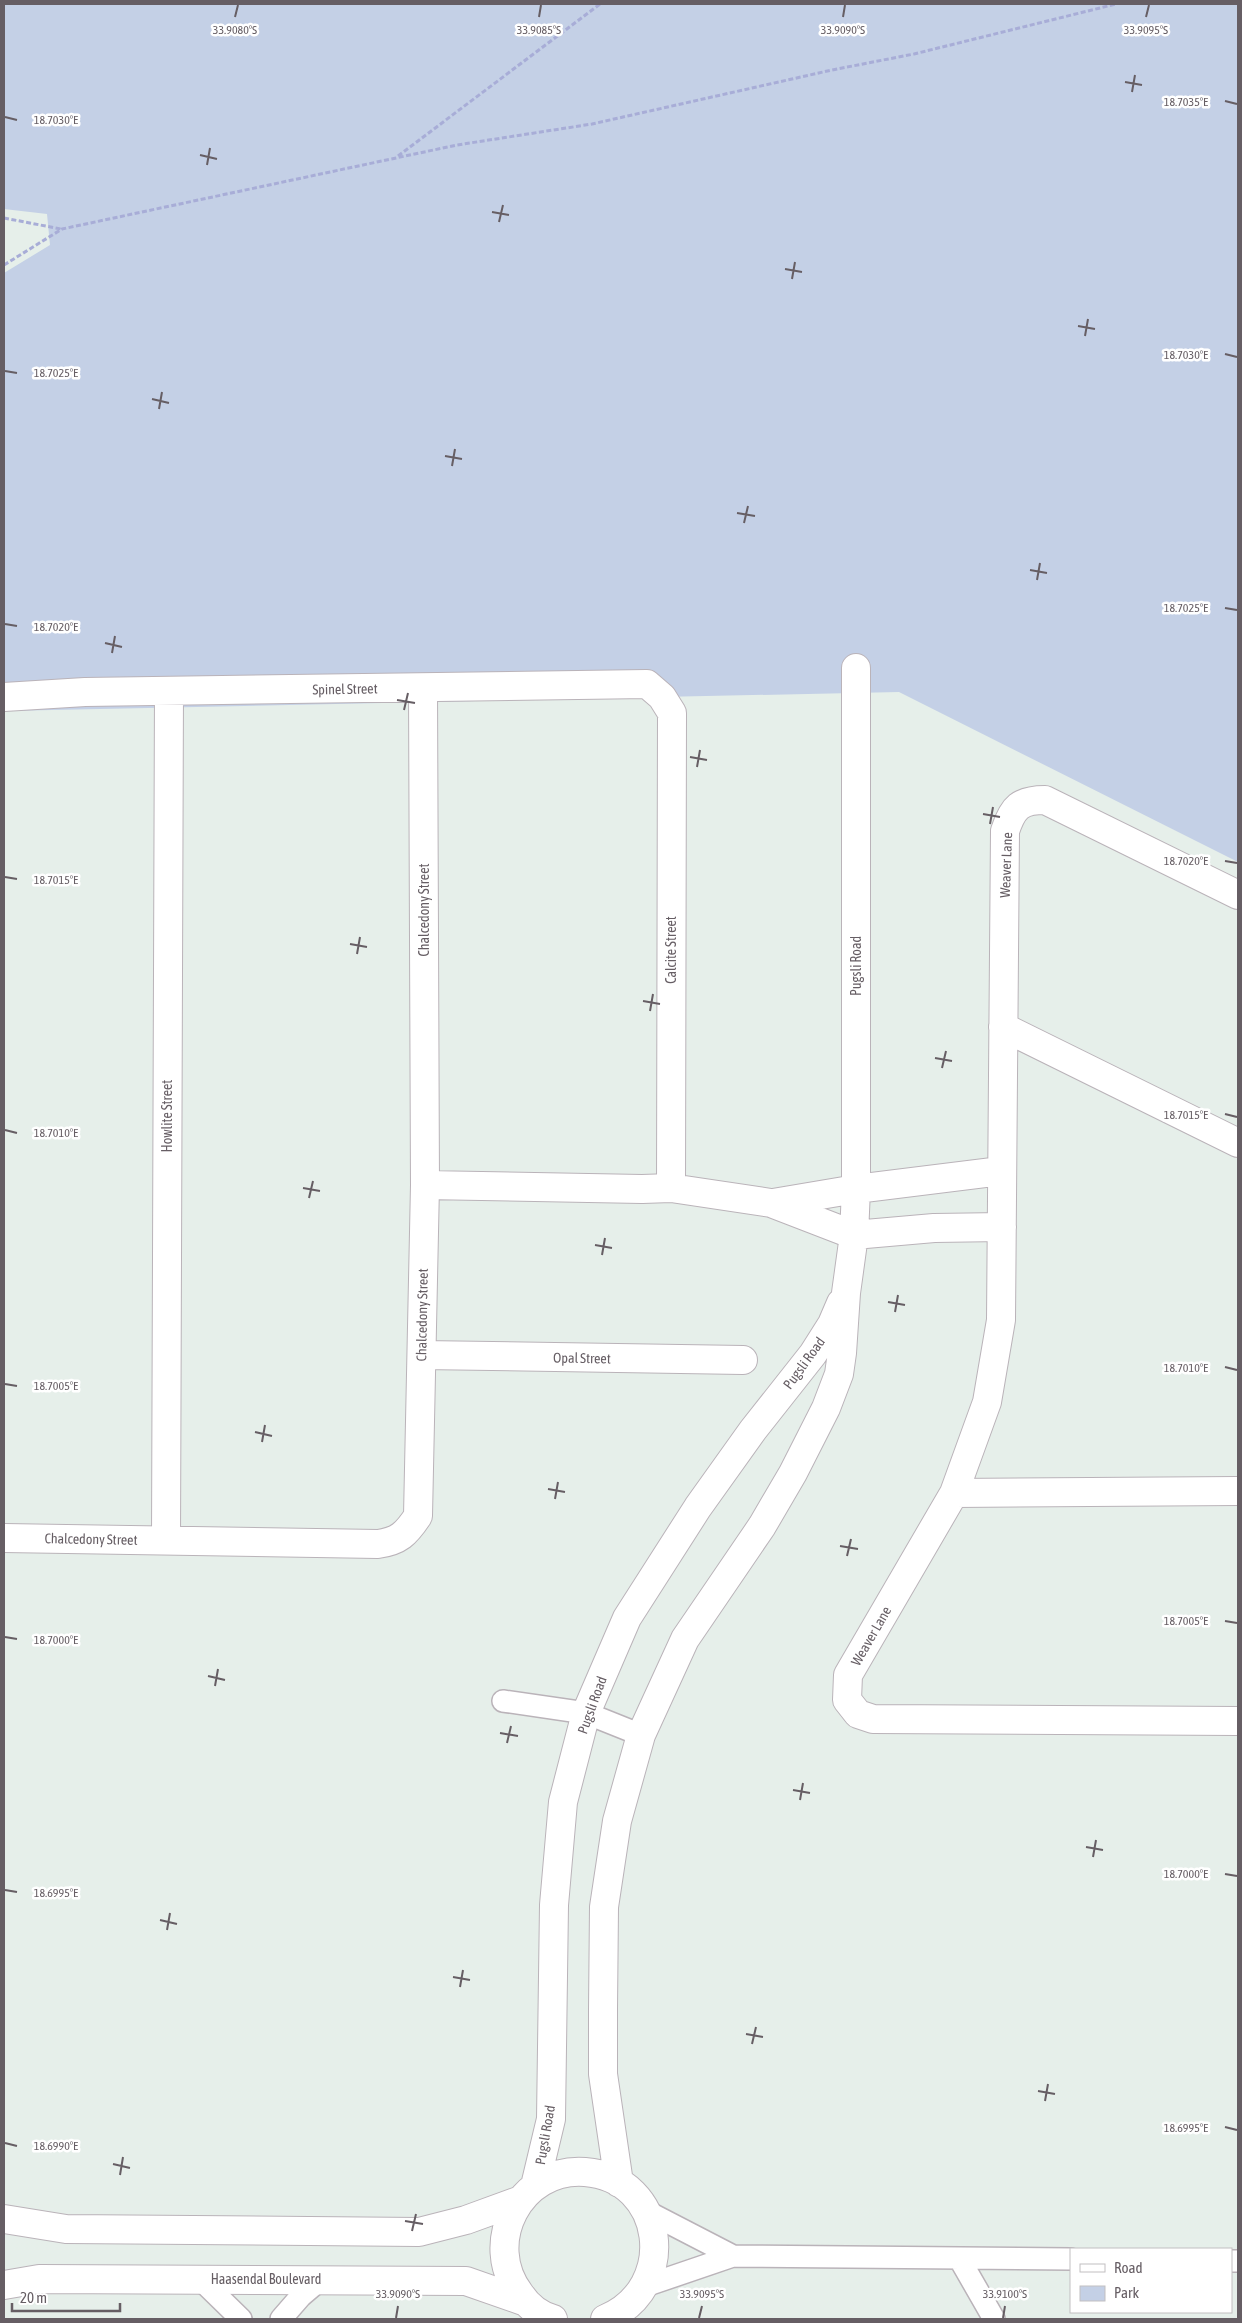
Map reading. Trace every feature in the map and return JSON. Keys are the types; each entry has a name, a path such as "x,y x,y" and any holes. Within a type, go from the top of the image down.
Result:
{"street":[{"name":"Pugsli Road","path":"619,2183 603,2074 604,1907 617,1820 641,1735 685,1639 762,1526 793,1473 826,1408 839,1374 846,1293 854,1235 856,1189 856,668"},
{"name":"Spinel Street","path":"4,697 68,693 648,684 662,697 672,713"},
{"name":"Chalcedony Street","path":"4,1538 378,1544 394,1541 410,1529 418,1516 424,1184 423,688"},
{"name":"Howlite Street","path":"166,1540 169,691"},
{"name":"Calcite Street","path":"670,1188 672,713"},
{"name":"Weaver Lane","path":"1238,895 1045,800 1030,800 1020,805 1010,815 1005,831 1001,1320 987,1402 954,1493 848,1675 847,1700 858,1714 873,1719 1238,1721"},
{"path":"1003,1026 1238,1143"},
{"path":"771,1203 856,1189 1001,1172"},
{"path":"424,1184 670,1188 771,1203 854,1235 934,1228 1002,1227"},
{"name":"Pugsli Road","path":"543,2315 512,2284 505,2263 504,2241 507,2226 528,2193 551,2119 554,1905 563,1802 586,1713 627,1618 698,1507 813,1354 832,1324 846,1293"},
{"name":"Opal Street","path":"422,1355 743,1360"},
{"path":"954,1493 1238,1491"},
{"path":"4,2218 66,2229 419,2232 466,2220 528,2193 551,2178 568,2173 586,2172 603,2176 619,2183 634,2195 646,2211 653,2229 655,2249 652,2268 645,2286 633,2302 613,2317"},
{"name":"Haasendal Boulevard","path":"4,2286 39,2278 466,2281 543,2315"}],"lane":[{"path":"503,1701 586,1713 641,1735"},
{"path":"646,2211 733,2256"},
{"path":"645,2286 733,2256 1070,2259"},
{"path":"959,2258 994,2319"},
{"path":"200,2279 241,2319"},
{"path":"281,2319 301,2296 321,2279"}],"path":[{"path":"396,158 600,4"},
{"path":"4,265 62,229 456,145 592,124 832,70 914,54 1116,4"},
{"path":"4,218 62,229"}],"green space":[{"path":"4,4 1238,4 1238,862 899,692 4,711 4,273 50,245 47,214 4,209"}]}
